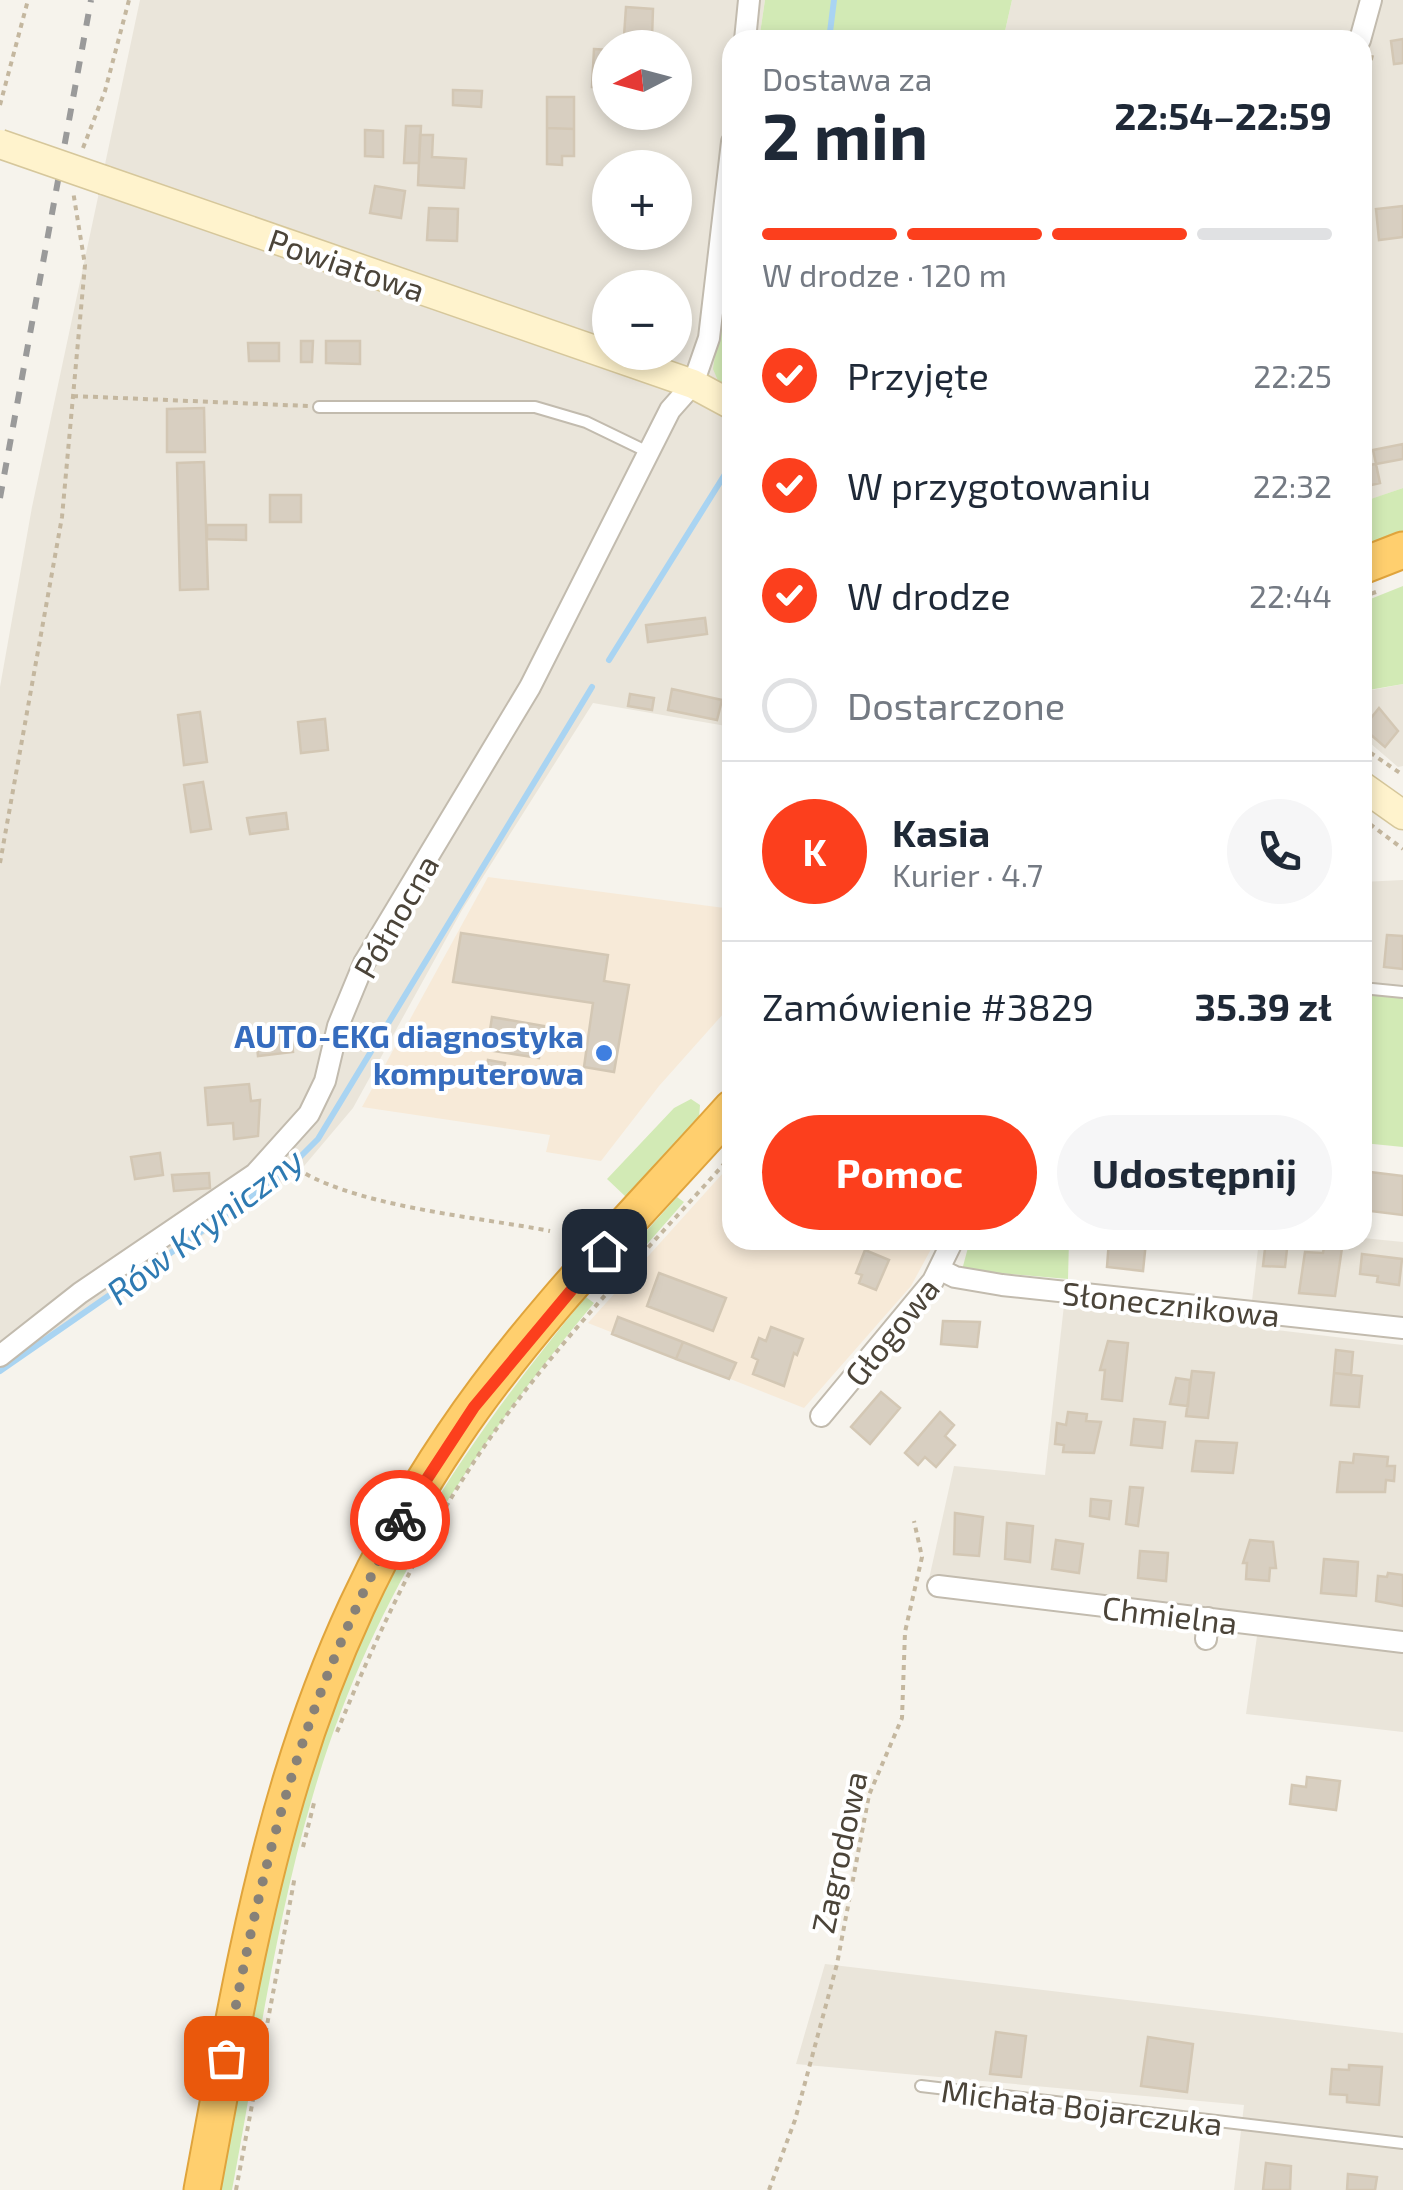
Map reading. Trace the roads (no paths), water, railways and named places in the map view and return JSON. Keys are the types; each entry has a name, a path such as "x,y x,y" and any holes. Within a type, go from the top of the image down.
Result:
{"highway":[{"path":"1372,562 1403,550"},
{"path":"202,2190 249,1938 279,1810 316,1696 366,1584 432,1468 484,1394 563,1297 722,1119"}],"main road":[{"name":"Powiatowa","path":"0,144 693,384 722,400"},
{"path":"1372,793 1403,815"}],"street":[{"path":"746,30 749,0"},
{"path":"1363,30 1371,0"},
{"path":"693,384 709,338 722,227"},
{"name":"Północna","path":"0,1356 80,1292 255,1174 309,1114 325,1081 338,1026 364,963 530,688 670,410 693,384"},
{"name":"Głogowa","path":"820,1416 941,1270 949,1250"},
{"name":"Słonecznikowa","path":"941,1270 955,1277 1002,1285 1403,1328"},
{"name":"Chmielna","path":"938,1586 1207,1628 1403,1642"}],"lane":[{"path":"320,406 534,406 576,418 648,452"},
{"path":"1372,989 1403,992"},
{"name":"Michała Bojarczuka","path":"921,2086 1403,2143"}],"waterway":[{"name":"Rów Kryniczny","path":"830,30 834,0"},
{"name":"Rów Kryniczny","path":"609,660 722,479"},
{"name":"Rów Kryniczny","path":"0,1371 280,1177 318,1139 592,687"}],"railway":[{"path":"0,498 91,0"}],"place":[{"name":"AUTO-EKG diagnostyka komputerowa","path":"604,1053"}]}
